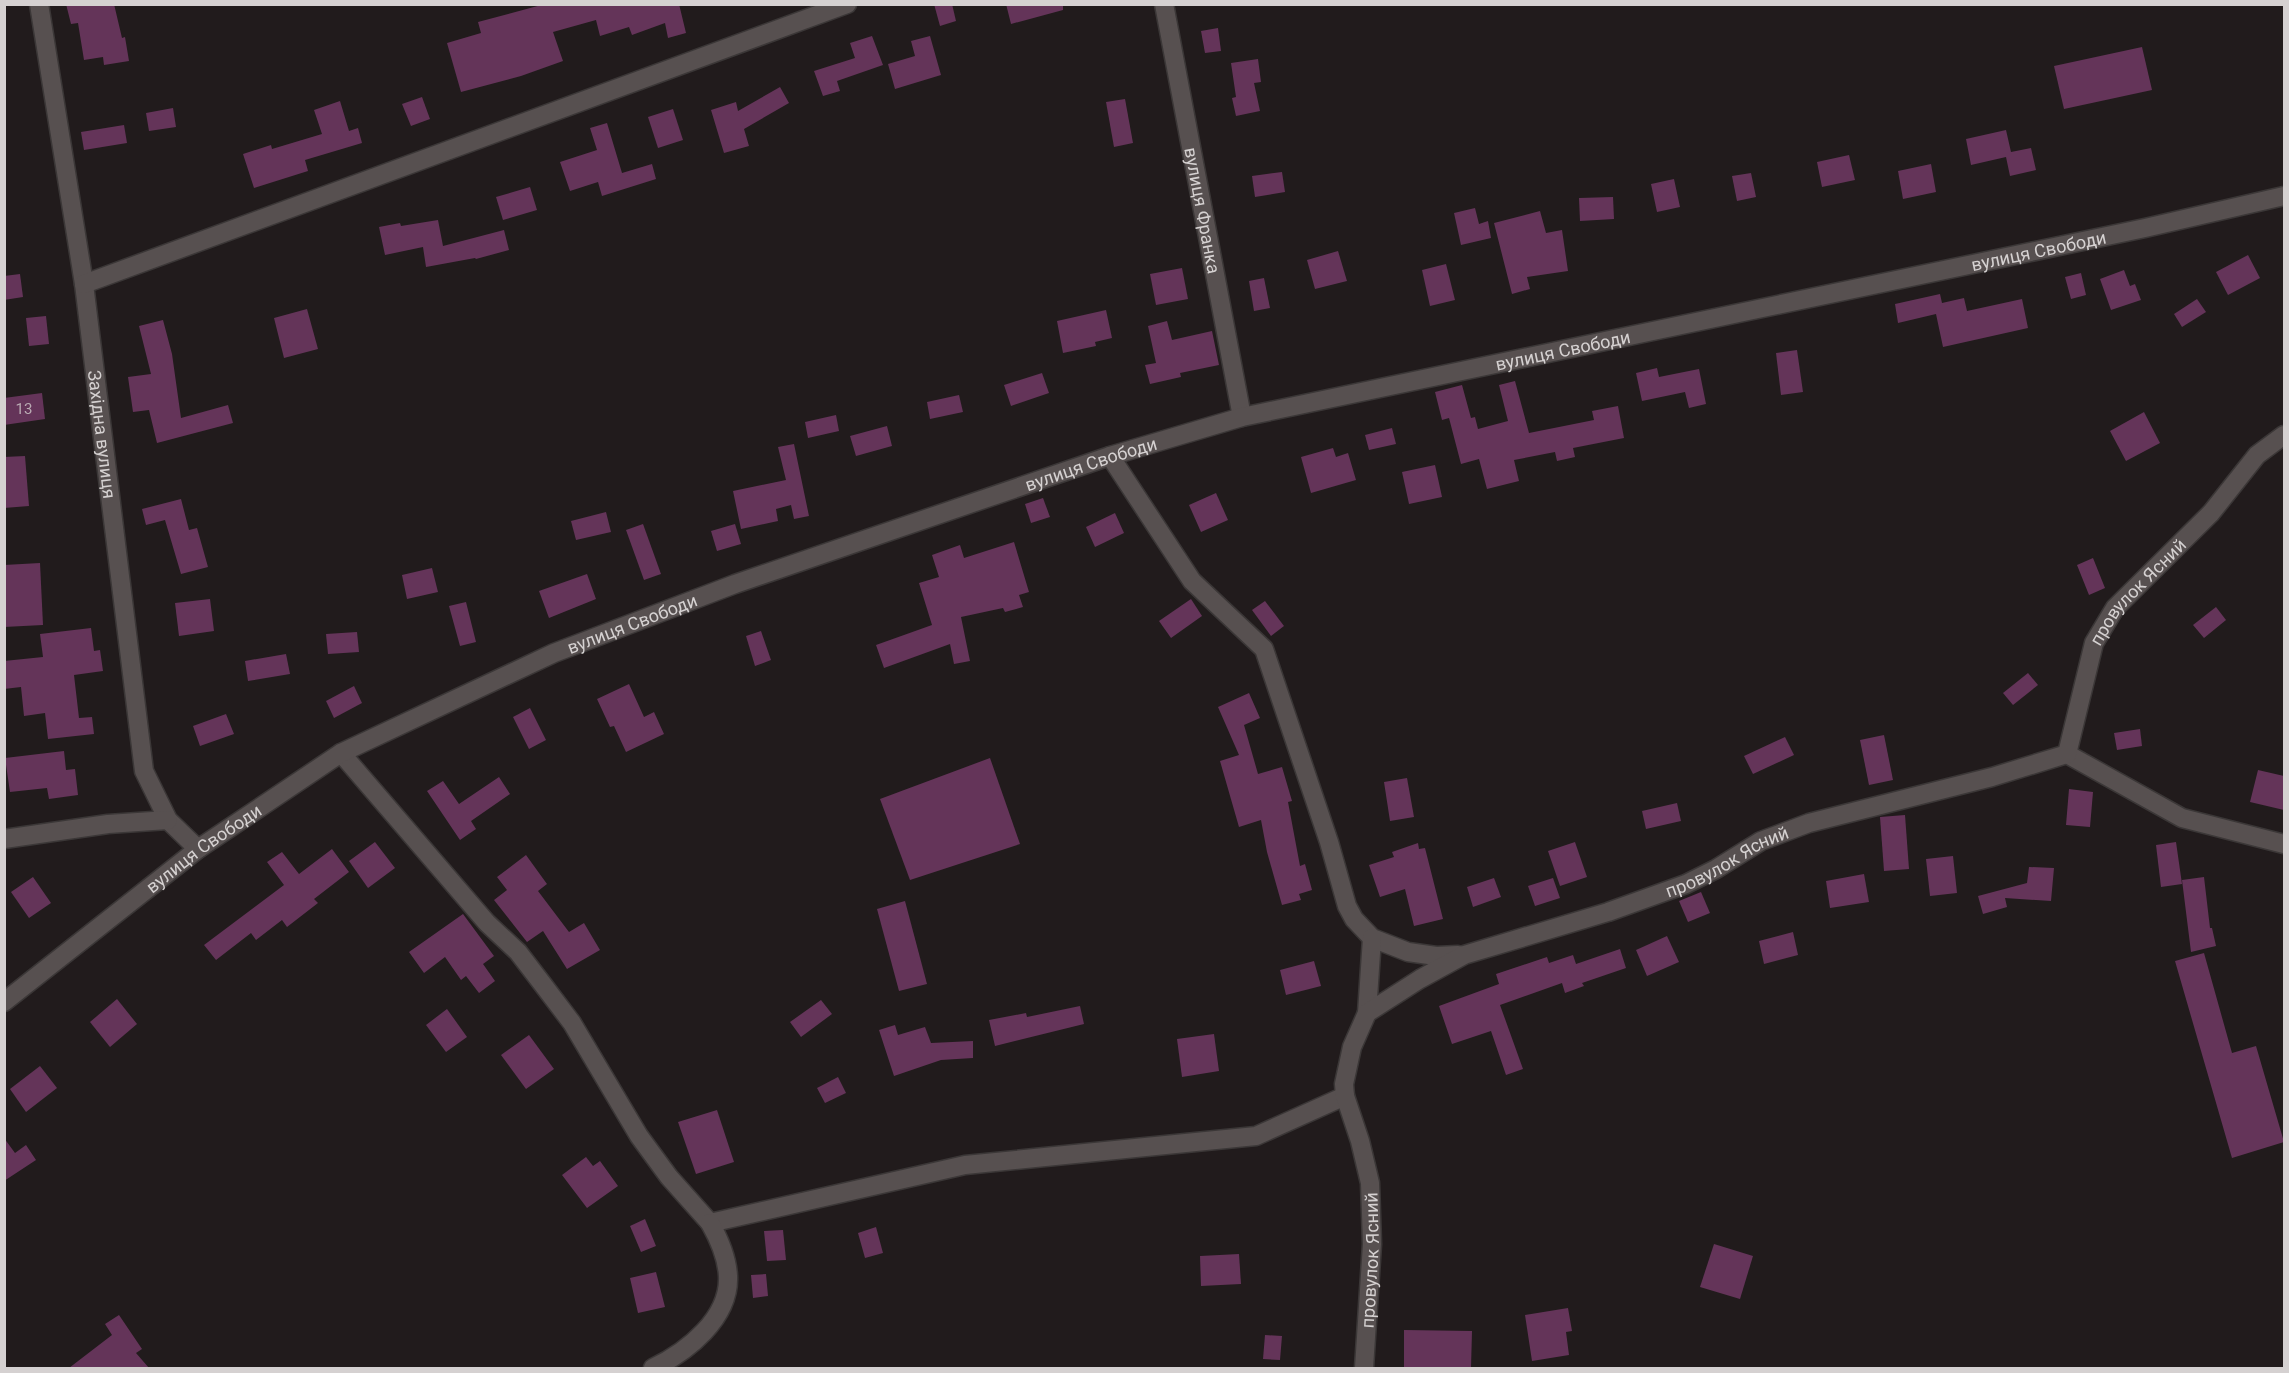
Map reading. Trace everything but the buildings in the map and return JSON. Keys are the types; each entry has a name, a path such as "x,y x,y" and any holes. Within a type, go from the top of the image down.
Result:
{"street":[{"name":"Західна вулиця","path":"39,4 84,284 144,771 168,820 198,849"},
{"path":"84,284 847,4"},
{"name":"вулиця Франка","path":"1164,4 1242,417"},
{"name":"вулиця Свободи","path":"4,1002 198,849 341,753 437,710 554,652 735,584 1110,456 1242,417 2122,233 2284,196"},
{"name":"провулок Ясний","path":"1364,1368 1372,1244 1370,1183 1360,1141 1345,1096 1344,1084 1352,1047 1367,1013 1420,979 1464,955 1608,912 1686,884 1780,832 1992,777 2067,754 2094,643 2115,608 2211,513 2257,456 2284,435"},
{"path":"1110,456 1192,581 1264,649 1329,842 1347,906 1354,919 1372,938 1408,952 1436,956 1464,955"},
{"path":"341,753 487,923 518,952 572,1023 639,1136 669,1178 710,1223 721,1243 728,1276 724,1302 706,1328 687,1348 653,1368"},
{"path":"2067,754 2182,818 2284,844"},
{"path":"4,839 108,824 168,820"},
{"path":"1367,1013 1372,938"},
{"path":"710,1223 965,1165 1256,1136 1345,1096"}]}
